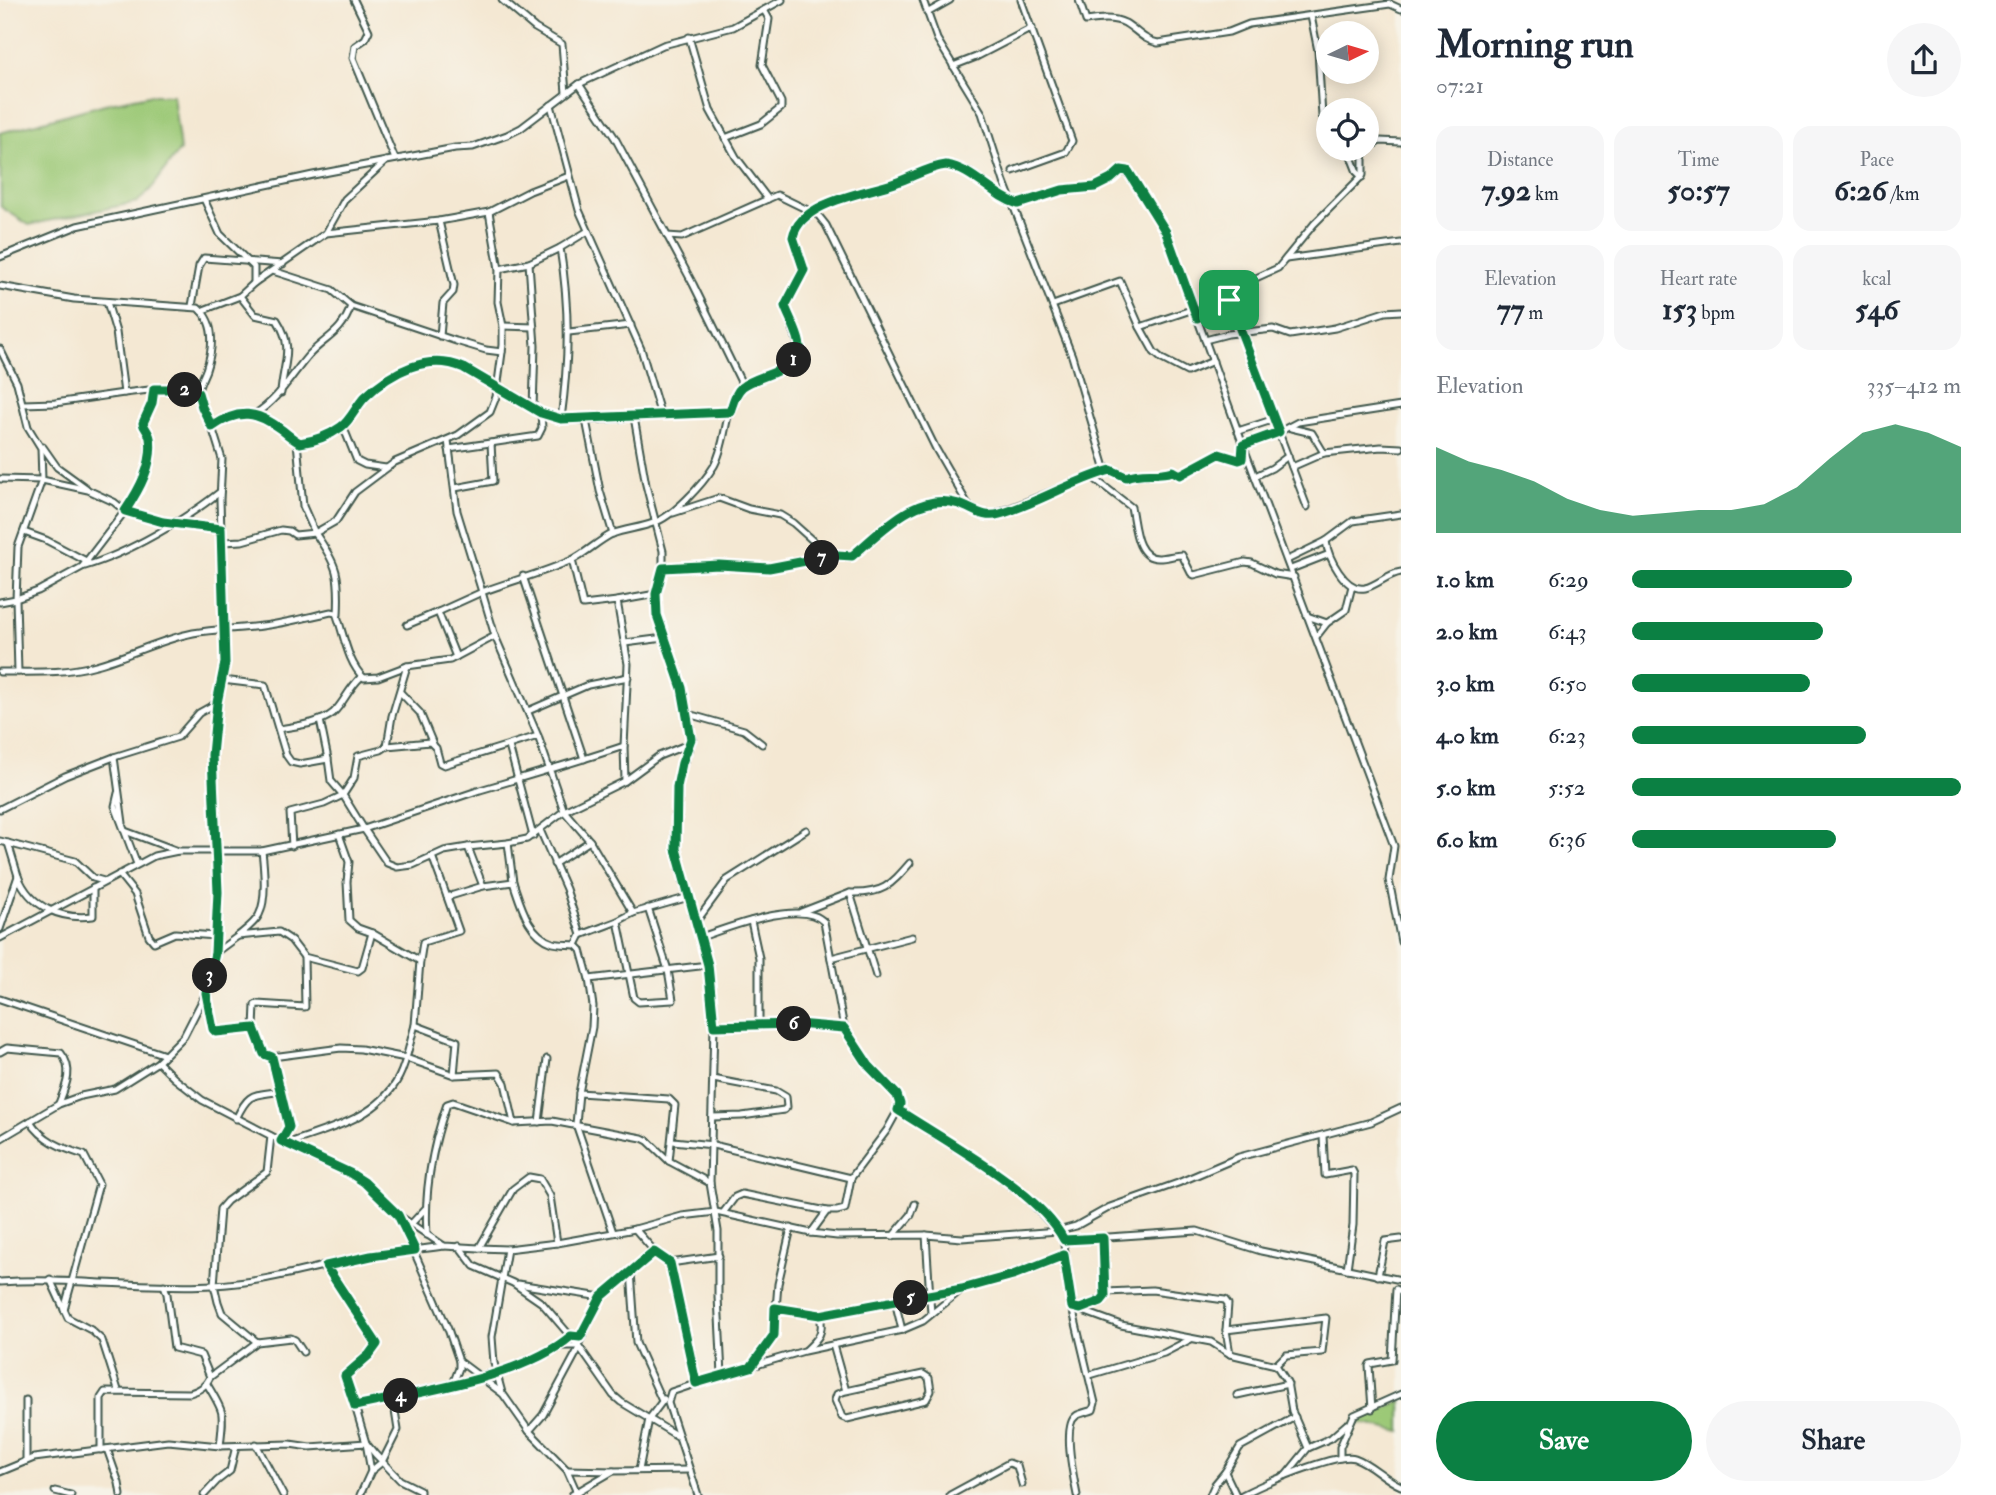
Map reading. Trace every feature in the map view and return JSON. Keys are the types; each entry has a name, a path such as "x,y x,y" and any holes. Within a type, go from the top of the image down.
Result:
{"street":[{"path":"355,0 369,31 365,39 355,46 353,58 395,159"},
{"path":"502,0 535,28 562,44 566,93"},
{"path":"0,257 77,226 395,159 473,147 521,128 579,84 646,52 690,37 733,27 782,0"},
{"path":"923,0 937,39 982,113 995,158 1054,305 1106,471"},
{"path":"927,13 950,0"},
{"path":"1013,172 1066,152 1073,141 1021,0"},
{"path":"1079,0 1086,21 1103,19 1121,22 1147,40 1158,43 1229,32 1249,24 1390,4 1401,9"},
{"path":"725,138 761,124 781,108 781,102 761,62 769,19 764,10"},
{"path":"1311,16 1318,51 1321,98"},
{"path":"953,66 1032,28"},
{"path":"690,37 708,104 725,138 768,198"},
{"path":"579,84 615,138 743,386"},
{"path":"551,105 569,176 587,231 631,325 648,368 661,416"},
{"path":"1379,142 1401,142"},
{"path":"201,311 240,296 254,283 326,233 345,200 386,161"},
{"path":"1353,161 1362,177"},
{"path":"1197,318 1229,300 1234,288 1278,268 1314,224 1362,177 1363,161"},
{"path":"407,625 482,592 572,560 612,534 656,523 687,498 714,466 736,394 743,386 782,369 799,353 799,343 785,306 804,270 794,242 794,232 812,212 836,200 946,165 963,170 1013,202 1023,203 1062,190 1091,189 1126,170 1166,232 1394,846 1389,880 1401,942"},
{"path":"326,233 439,221 489,212 530,191 569,176"},
{"path":"667,236 682,237 777,195 812,212 826,225 936,449 970,508"},
{"path":"204,199 220,233 254,267 254,283"},
{"path":"222,542 242,541 281,530 295,535 315,533 336,521 355,492 402,457 448,440 491,412 498,388 503,326 498,302 499,269 489,212"},
{"path":"439,221 454,285 453,292 443,303 440,336"},
{"path":"499,269 529,263 587,231"},
{"path":"1286,259 1401,243"},
{"path":"560,248 569,332 568,370 561,419"},
{"path":"192,306 202,260 208,258 283,264"},
{"path":"529,263 536,356 533,408"},
{"path":"273,271 332,290 351,306 440,336 502,352"},
{"path":"1054,305 1120,281 1140,327 1161,358 1185,371 1192,371 1213,361"},
{"path":"0,286 50,296 107,302 192,306 201,311 210,326 212,342 198,393 222,458 220,492 225,663 217,703 212,777 217,850 216,936 206,993 184,1036 158,1062 115,1089 59,1104 0,1139"},
{"path":"240,296 255,315 277,320 286,337 288,352 281,393"},
{"path":"1229,300 1307,507"},
{"path":"107,302 116,332 124,393"},
{"path":"255,414 281,393 310,354 342,326 351,306"},
{"path":"1140,327 1194,309"},
{"path":"1205,340 1273,329 1290,335 1335,328 1385,312 1401,311"},
{"path":"569,332 631,325"},
{"path":"503,326 534,327"},
{"path":"0,349 17,383 28,428 57,467 125,511 173,524 187,523 221,529"},
{"path":"212,427 233,416 255,414 265,418 297,442 311,441 343,426 369,394 397,373 420,363 444,361 454,363 541,413 561,419 730,412"},
{"path":"23,404 55,403 154,389 179,389 198,393"},
{"path":"82,567 125,511 141,485 150,437 143,423 152,403 154,389"},
{"path":"1243,445 1298,422 1401,406"},
{"path":"449,449 538,436 542,428 541,413"},
{"path":"634,418 646,485 661,541 663,568 656,594 657,615 677,672 688,714 691,743 680,770 675,819 676,849 708,965 714,1026 710,1183 716,1212 719,1256 722,1375"},
{"path":"1238,431 1275,419"},
{"path":"586,420 600,491 612,534"},
{"path":"343,426 358,462 386,468"},
{"path":"1289,428 1312,433 1324,453"},
{"path":"448,440 458,515 495,636 538,736 564,811 590,841 633,912"},
{"path":"18,672 17,552 42,480 39,442"},
{"path":"297,442 303,506 315,533 336,567 340,588 338,618"},
{"path":"455,488 493,481 491,443"},
{"path":"663,568 719,565 769,568 837,555 852,556 881,530 914,508 957,503 980,514 1000,514 1106,471 1115,470 1126,477 1138,473 1163,474 1173,471 1182,474 1219,454 1239,460 1242,459 1243,445"},
{"path":"1292,467 1324,453 1381,447 1401,448"},
{"path":"1255,476 1269,470 1288,456"},
{"path":"1091,476 1130,507 1133,529 1143,552 1149,557 1182,555 1194,575 1245,562 1275,574 1294,577"},
{"path":"0,479 42,480 89,490"},
{"path":"0,602 38,591 82,567 103,560 173,524 220,492"},
{"path":"670,513 719,498 786,518 816,545 837,555"},
{"path":"1287,560 1326,541 1353,521 1401,514"},
{"path":"24,532 88,562"},
{"path":"1326,541 1327,555 1352,586 1365,588 1401,572"},
{"path":"1291,569 1327,555"},
{"path":"572,560 583,605 656,594"},
{"path":"523,576 584,759"},
{"path":"1315,637 1327,623 1346,610 1352,586"},
{"path":"617,601 628,677 625,781"},
{"path":"0,672 76,670 193,633 280,623 331,612 336,613 345,643 362,677 369,679 407,666 443,662 495,636"},
{"path":"438,612 456,657"},
{"path":"1307,616 1327,623"},
{"path":"625,643 664,638"},
{"path":"387,746 392,716 407,666"},
{"path":"279,729 320,720 334,712 351,686 362,677"},
{"path":"528,711 594,683 628,677"},
{"path":"222,680 265,685 286,755 291,762 300,764 328,759"},
{"path":"400,692 420,713 440,763 444,765 538,736"},
{"path":"0,809 54,781 114,757 178,737 199,713 217,703"},
{"path":"688,714 744,730 762,744"},
{"path":"320,720 331,781 384,859 392,866 406,867 444,851 508,844 533,836 564,811 625,781 659,757 691,743"},
{"path":"292,846 290,813 317,807 343,795 355,778 358,756 387,746 433,744"},
{"path":"509,746 533,836"},
{"path":"0,938 154,856 178,851 262,851 292,846 364,829 624,746"},
{"path":"114,757 118,793 115,806 137,864"},
{"path":"124,829 178,851"},
{"path":"540,830 566,889 582,935"},
{"path":"696,922 727,880 806,830"},
{"path":"339,834 349,862 346,882 349,920 358,928 372,933 420,961"},
{"path":"0,841 75,861 93,878 104,881"},
{"path":"554,864 590,841"},
{"path":"8,843 18,876 32,899 51,912 93,916 93,888"},
{"path":"508,844 513,882 526,917 538,934 553,943 576,945 581,950 589,979 593,1020 576,1124 613,1232"},
{"path":"468,847 483,886"},
{"path":"215,953 224,944 239,936 259,916 264,882 262,851"},
{"path":"283,1142 366,1114 399,1077 415,1025 423,942 459,931 432,856"},
{"path":"701,937 751,920 801,912 850,893 873,893 885,888 910,863"},
{"path":"119,874 135,894 153,942 175,933 216,936"},
{"path":"0,929 18,876"},
{"path":"447,897 483,886 513,882"},
{"path":"850,893 876,976"},
{"path":"576,945 582,935 633,912 689,897"},
{"path":"618,921 634,998 639,1002 673,1000 668,970 648,908"},
{"path":"723,1213 735,1197 742,1194 827,1211 841,1210 847,1206 851,1178 887,1130 900,1104 897,1095 869,1066 844,1028 824,922 816,915 801,912"},
{"path":"751,920 759,958 759,1023"},
{"path":"239,936 282,932 304,957 305,1007 255,1005 254,1028 264,1054 272,1057 341,1048 378,1051 454,1075 499,1073 505,1083 514,1123"},
{"path":"304,957 358,971 362,968 372,933"},
{"path":"831,958 912,937"},
{"path":"589,979 708,965"},
{"path":"0,991 1,999 165,1055"},
{"path":"206,993 214,1031 254,1028"},
{"path":"714,1026 759,1023 844,1028"},
{"path":"415,1025 457,1041 454,1075"},
{"path":"0,1052 7,1048 61,1053 65,1057 69,1079 59,1104"},
{"path":"272,1057 289,1127 283,1142"},
{"path":"539,1122 547,1059"},
{"path":"158,1062 202,1100 364,1182 398,1215 444,1246"},
{"path":"712,1117 772,1113 784,1110 787,1103 786,1097 776,1091 713,1079"},
{"path":"236,1119 244,1101 250,1096 281,1091"},
{"path":"579,1093 669,1099 675,1105 669,1161"},
{"path":"427,1235 425,1209 432,1157 447,1104 453,1102 514,1123 552,1121 642,1138 669,1161 710,1183"},
{"path":"0,1282 50,1279 214,1285 281,1277 371,1256 444,1246 507,1249 557,1243 635,1229 682,1216 716,1212 811,1233 850,1236 962,1238 1058,1231 1076,1226 1110,1207 1178,1183 1239,1157 1375,1121 1401,1108"},
{"path":"898,1110 996,1174 1027,1198 1064,1240 1072,1307 1095,1403 1094,1408 1074,1417 1070,1431 1077,1495"},
{"path":"30,1121 40,1134 62,1149 84,1155 99,1184 64,1310"},
{"path":"257,1342 222,1313 214,1285 220,1209 227,1200 267,1172 271,1136"},
{"path":"1323,1136 1325,1175 1352,1170 1354,1174 1353,1225 1347,1269"},
{"path":"673,1141 713,1145 851,1178"},
{"path":"479,1248 513,1189 529,1178 540,1180 550,1196 557,1243"},
{"path":"893,1236 911,1215 915,1203"},
{"path":"411,1224 425,1209"},
{"path":"811,1233 827,1211"},
{"path":"398,1215 459,1360 503,1394"},
{"path":"751,1367 774,1335 775,1308 791,1228"},
{"path":"635,1229 654,1252 670,1263 719,1256"},
{"path":"1064,1240 1201,1231 1261,1251 1398,1279 1392,1360"},
{"path":"926,1236 931,1314"},
{"path":"1080,1309 1103,1299 1106,1292 1103,1238"},
{"path":"1378,1276 1385,1241 1401,1239"},
{"path":"459,1246 474,1266 502,1280 601,1297"},
{"path":"507,1249 492,1324 492,1351 503,1394 529,1431 567,1470 576,1494 613,1471"},
{"path":"529,1431 543,1415 601,1297 654,1252"},
{"path":"775,1308 820,1315 962,1289 1013,1275 1064,1255"},
{"path":"670,1263 696,1383"},
{"path":"326,1266 377,1344 369,1355 345,1376 366,1443 371,1471"},
{"path":"631,1271 636,1343 662,1401"},
{"path":"50,1279 64,1310 73,1322 99,1336 118,1390"},
{"path":"513,1283 542,1303 578,1346 613,1395 679,1437"},
{"path":"164,1285 174,1348 201,1355 210,1377"},
{"path":"639,1470 649,1419 671,1392 804,1351 902,1330 923,1321 962,1289"},
{"path":"1106,1292 1152,1290 1225,1300 1228,1304 1226,1330 1230,1354"},
{"path":"895,1301 902,1330"},
{"path":"1072,1307 1121,1325 1211,1342 1230,1354 1276,1365 1288,1384 1295,1417 1308,1448"},
{"path":"804,1351 821,1335 823,1330 820,1315"},
{"path":"1226,1330 1325,1318 1322,1352 1286,1355 1276,1365"},
{"path":"355,1406 496,1372 559,1346 571,1337 580,1337"},
{"path":"119,1493 104,1449 101,1398 104,1392 118,1390 190,1393 207,1384 210,1377 257,1342 291,1338 303,1352"},
{"path":"1090,1375 1164,1353 1191,1339"},
{"path":"833,1345 846,1391"},
{"path":"559,1346 578,1346"},
{"path":"1371,1409 1368,1366 1401,1359"},
{"path":"453,1384 459,1360"},
{"path":"923,1374 929,1378 931,1391 926,1400 847,1419 842,1417 835,1401 837,1394 846,1391 923,1374"},
{"path":"207,1384 222,1408 220,1446"},
{"path":"1237,1395 1288,1384"},
{"path":"671,1392 668,1408 698,1495"},
{"path":"1286,1475 1308,1448 1331,1438 1354,1415 1401,1394"},
{"path":"360,1495 371,1471 382,1462 398,1430 393,1398"},
{"path":"26,1400 26,1461"},
{"path":"1210,1495 1240,1447 1295,1417"},
{"path":"1340,1458 1340,1447 1349,1422"},
{"path":"0,1472 26,1461 168,1441 220,1446 256,1444 310,1447 366,1443"},
{"path":"366,1443 400,1480 420,1490 420,1495"},
{"path":"256,1444 284,1495"},
{"path":"204,1495 230,1471 236,1446"},
{"path":"1242,1495 1286,1475 1340,1458 1354,1458 1401,1486"},
{"path":"950,1495 1009,1464 1017,1465 1022,1484"},
{"path":"567,1470 690,1471"},
{"path":"1225,1472 1236,1495"},
{"path":"276,1482 276,1495"},
{"path":"55,1491 71,1495"}],"green space":[{"path":"149,95 173,95 180,150 155,184 137,202 29,225 1,207 0,133 105,104"},
{"path":"1401,1401 1401,1432 1355,1422"}],"route":[{"path":"946,165 963,170 1001,196 1018,204 1062,190 1095,187 1124,169 1128,171 1166,232 1197,318 1229,300 1279,432 1243,445 1242,459 1236,461 1219,454 1180,475 1173,471 1157,475 1138,473 1126,477 1111,470 1072,482 1000,514 980,514 957,503 929,504 900,516 852,556 837,555 769,568 699,565 663,568 656,594 657,615 682,688 690,727 691,743 682,763 677,787 676,849 708,965 714,1026 759,1023 844,1028 869,1066 897,1095 900,1104 898,1110 996,1174 1027,1198 1064,1240 1103,1238 1106,1292 1103,1299 1080,1309 1072,1307 1064,1255 1013,1275 962,1289 820,1315 775,1308 774,1335 751,1367 696,1383 670,1263 654,1252 601,1297 580,1337 571,1336 559,1346 519,1365 453,1384 355,1406 345,1376 377,1347 377,1344 326,1266 415,1250 398,1215 364,1182 281,1141 289,1127 281,1091 272,1057 264,1054 254,1028 216,1032 213,1029 206,993 215,953 218,892 212,755 217,703 225,663 221,529 187,523 173,524 125,511 141,485 145,472 150,437 143,423 154,398 154,389 179,389 198,393 199,401 212,427 222,420 250,413 265,418 300,443 319,438 343,426 363,399 397,373 420,363 435,361 454,363 541,413 561,419 730,412 739,389 782,369 798,356 799,343 785,306 804,270 793,237 797,226 812,212 836,200 946,165"}]}
